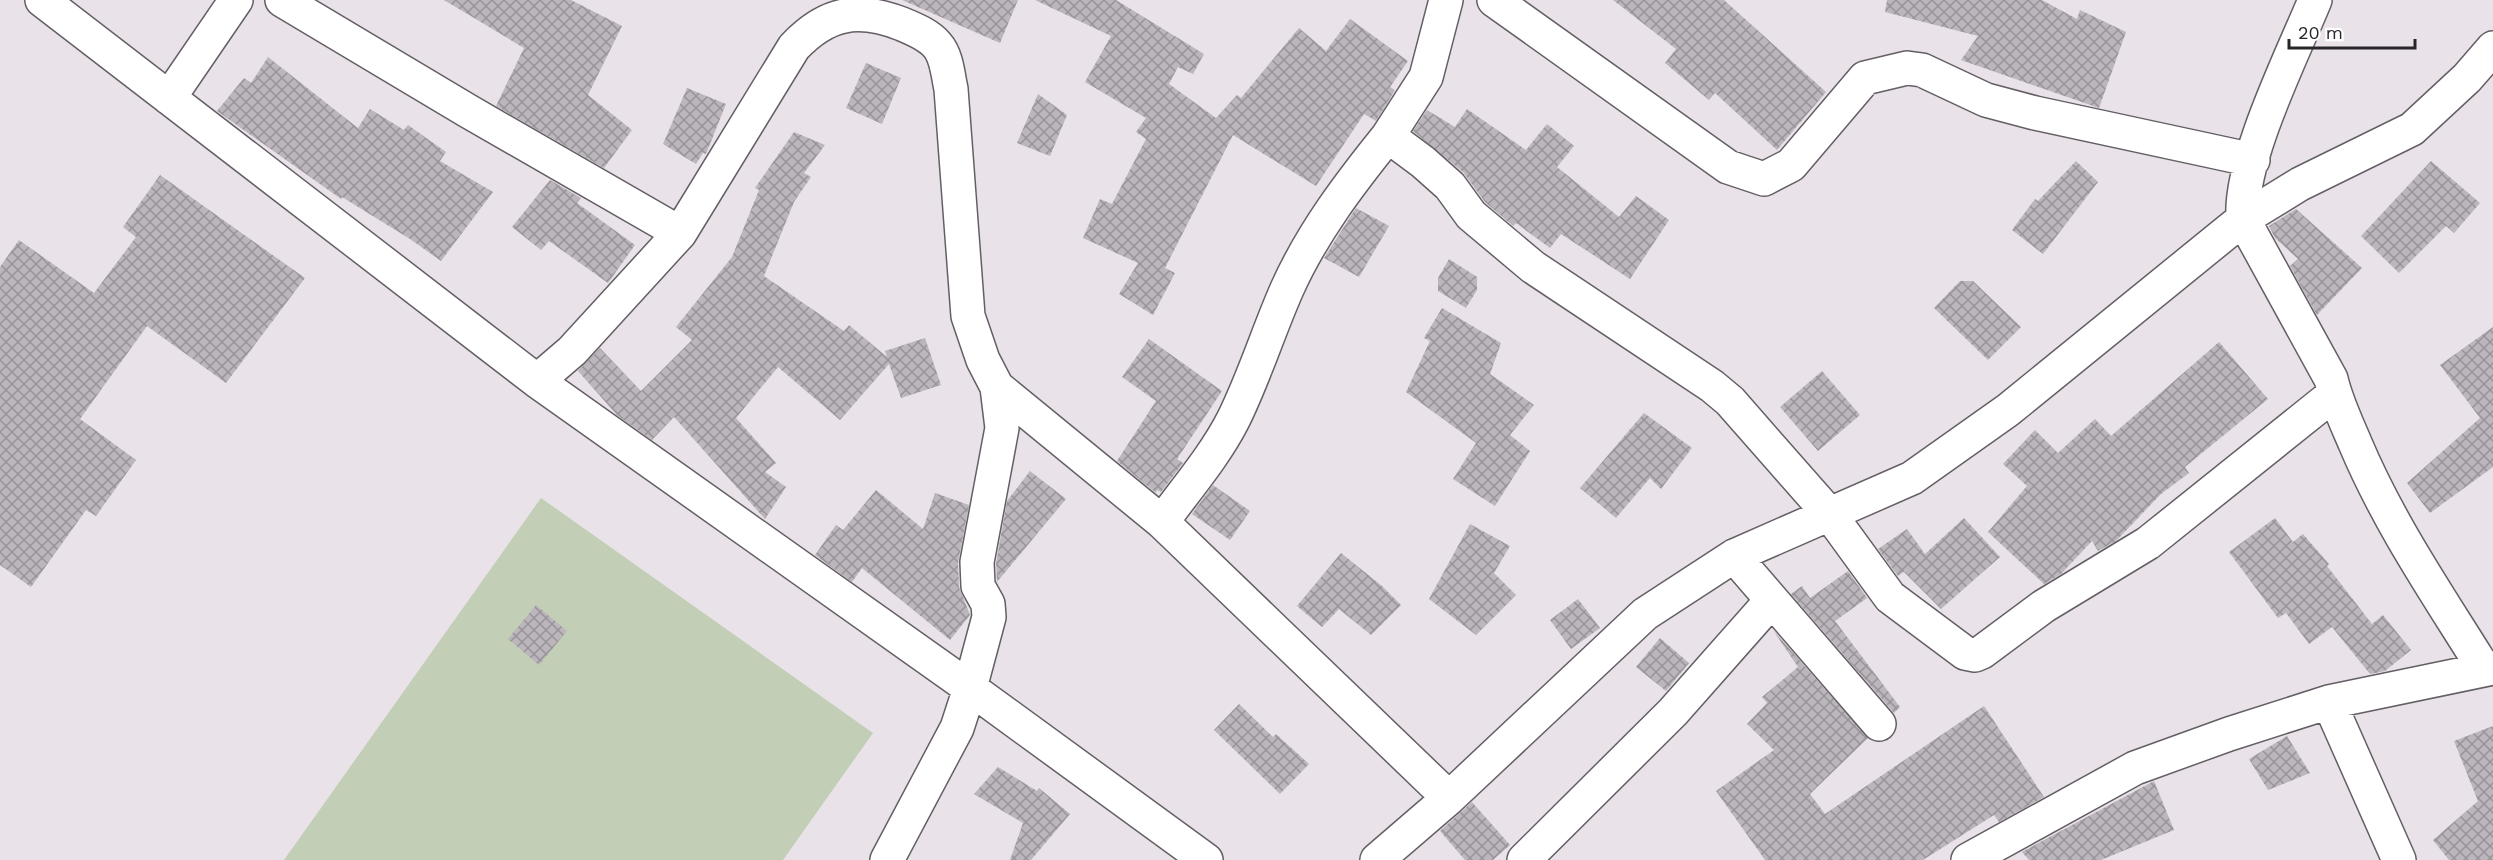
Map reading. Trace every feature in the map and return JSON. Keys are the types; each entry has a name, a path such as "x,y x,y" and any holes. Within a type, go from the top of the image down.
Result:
{"street":[{"path":"42,0 537,381 970,688 1206,860"},
{"path":"169,98 236,0"},
{"path":"282,0 468,111 680,233"},
{"path":"1162,522 1212,454 1233,420 1288,287 1315,238 1358,172 1388,136 1426,77 1446,0"},
{"path":"1494,0 1728,167 1764,179 1791,165 1865,78 1907,68 1922,70 1986,100 2035,114 2253,160"},
{"path":"1968,860 2135,768 2229,734 2329,702 2488,668 2400,536 2370,478 2334,394 2331,379 2243,219 2243,195 2269,109 2315,0"},
{"path":"537,381 572,351 680,233 794,47 808,32 825,21 850,14 882,16 917,30 938,45 946,66 960,194 968,316 983,360 997,387 1002,428 998,456 984,514 977,579 988,604 989,617 957,728 887,860"},
{"path":"1377,860 1449,798 1645,614 1734,556 1831,516 1912,478 1998,417 2243,219 2300,184 2412,129 2467,78 2493,48"},
{"path":"1388,136 1450,186 1471,215 1533,267 1712,386 1730,401 1831,516 1890,597 1965,653 1975,655 2044,606 2148,543 2334,394"},
{"path":"997,387 1162,522 1449,798"},
{"path":"1734,556 1879,724"},
{"path":"1524,860 1673,712 1772,600"},
{"path":"2329,702 2399,860"}],"green space":[{"path":"541,498 873,733 783,860 284,860"}],"building":[{"path":"444,0 571,0 622,26 588,95 632,130 604,168 496,106 524,48"},
{"path":"902,0 1018,0 1000,43"},
{"path":"1035,0 1116,0 1204,54 1193,74 1178,67 1169,84 1216,118 1237,95 1241,98 1299,28 1326,51 1350,19 1408,61 1390,87 1395,90 1376,121 1364,114 1316,186 1233,135 1165,268 1175,273 1153,315 1119,294 1138,263 1083,238 1100,199 1112,204 1146,139 1136,132 1146,118 1085,82 1111,36"},
{"path":"1613,0 1724,0 1826,92 1777,150 1715,93 1709,100 1665,63 1676,49"},
{"path":"1887,0 2042,0 2077,19 2080,10 2126,32 2099,108 1961,60 1978,36 1885,12"},
{"path":"268,57 358,128 370,109 404,130 408,125 446,152 440,161 493,192 441,261 410,239 342,197 341,199 217,111 244,78 251,83"},
{"path":"866,63 901,78 882,124 846,108"},
{"path":"687,88 726,104 706,154 703,153 696,164 663,144"},
{"path":"1038,94 1067,115 1050,156 1017,143"},
{"path":"1467,109 1526,150 1547,124 1574,146 1557,167 1619,217 1636,196 1669,220 1630,279 1561,234 1550,248 1516,223 1513,226 1485,202 1463,172 1413,131 1427,110 1455,127"},
{"path":"794,132 825,145 804,173 811,177 794,202 764,276 844,331 849,325 887,357 885,351 925,338 941,385 901,398 889,364 840,420 778,367 736,418 776,463 765,472 786,487 765,519 674,417 652,440 617,415 578,371 600,348 641,391 692,340 676,327 732,257 759,190 755,188"},
{"path":"2076,161 2098,182 2043,254 2012,230 2035,199 2038,201"},
{"path":"2431,161 2480,203 2454,233 2446,226 2399,273 2361,236"},
{"path":"160,175 305,278 226,383 147,326 80,419 136,460 96,516 86,510 31,587 0,565 0,267 19,240 94,293 136,237 123,227"},
{"path":"550,180 581,198 577,203 635,245 608,283 549,241 541,250 512,227"},
{"path":"1356,208 1389,226 1359,277 1324,258"},
{"path":"2296,209 2362,268 2317,315 2290,266 2298,259 2275,238 2269,226"},
{"path":"1449,259 1477,277 1477,290 1466,308 1438,291 1438,278"},
{"path":"1960,281 1973,281 2021,327 1988,360 1934,308"},
{"path":"1442,308 1501,343 1490,374 1534,405 1510,435 1530,451 1495,506 1453,479 1476,443 1406,392 1430,341 1424,338"},
{"path":"2493,327 2493,467 2430,513 2407,483 2480,418 2440,365"},
{"path":"1149,339 1222,391 1177,459 1183,463 1161,492 1157,490 1156,493 1117,461 1156,401 1122,377"},
{"path":"2219,342 2268,399 2185,467 2189,473 2161,494 2116,541 2098,551 2092,541 2061,574 2044,584 1988,532 2027,486 2003,464 2035,430 2058,453 2095,419 2111,436"},
{"path":"1822,371 1860,415 1818,451 1780,407"},
{"path":"1644,413 1692,448 1661,489 1650,478 1616,518 1580,488"},
{"path":"1030,471 1066,499 997,582 996,563 1007,501"},
{"path":"1213,485 1250,511 1230,540 1192,514"},
{"path":"876,490 923,529 935,493 969,505 958,563 959,587 970,615 950,640 862,568 852,582 815,555 836,525 843,530"},
{"path":"1964,518 2000,557 1941,609 1904,572 1909,568 1898,576 1878,549 1907,529 1925,554"},
{"path":"2275,518 2293,542 2303,534 2329,564 2327,566 2372,624 2383,615 2411,650 2385,671 2370,674 2332,627 2309,644 2286,613 2278,618 2229,552"},
{"path":"1470,524 1510,546 1494,573 1516,595 1476,635 1429,599"},
{"path":"1341,553 1382,586 1401,605 1371,635 1339,609 1322,627 1297,606"},
{"path":"1848,571 1867,598 1835,621 1900,707 1894,713 1791,594 1802,586 1810,598"},
{"path":"1578,599 1600,628 1571,649 1550,620"},
{"path":"536,605 567,631 539,665 508,639"},
{"path":"1773,630 1868,738 1810,794 1825,814 1984,706 2044,797 1999,822 1994,815 1923,860 1765,860 1716,791 1774,750 1747,724 1767,703 1762,697 1798,667"},
{"path":"1660,638 1689,663 1666,691 1636,667"},
{"path":"1239,704 1273,737 1276,734 1309,764 1280,794 1214,730"},
{"path":"2493,726 2493,860 2449,860 2433,840 2478,801 2454,741"},
{"path":"2287,736 2310,773 2268,790 2249,759"},
{"path":"998,767 1037,791 1039,788 1070,814 1031,860 1010,860 1023,823 974,794"},
{"path":"2154,781 2174,830 2101,860 2029,860 2022,852"},
{"path":"1472,802 1510,845 1493,860 1465,860 1440,831"}]}
